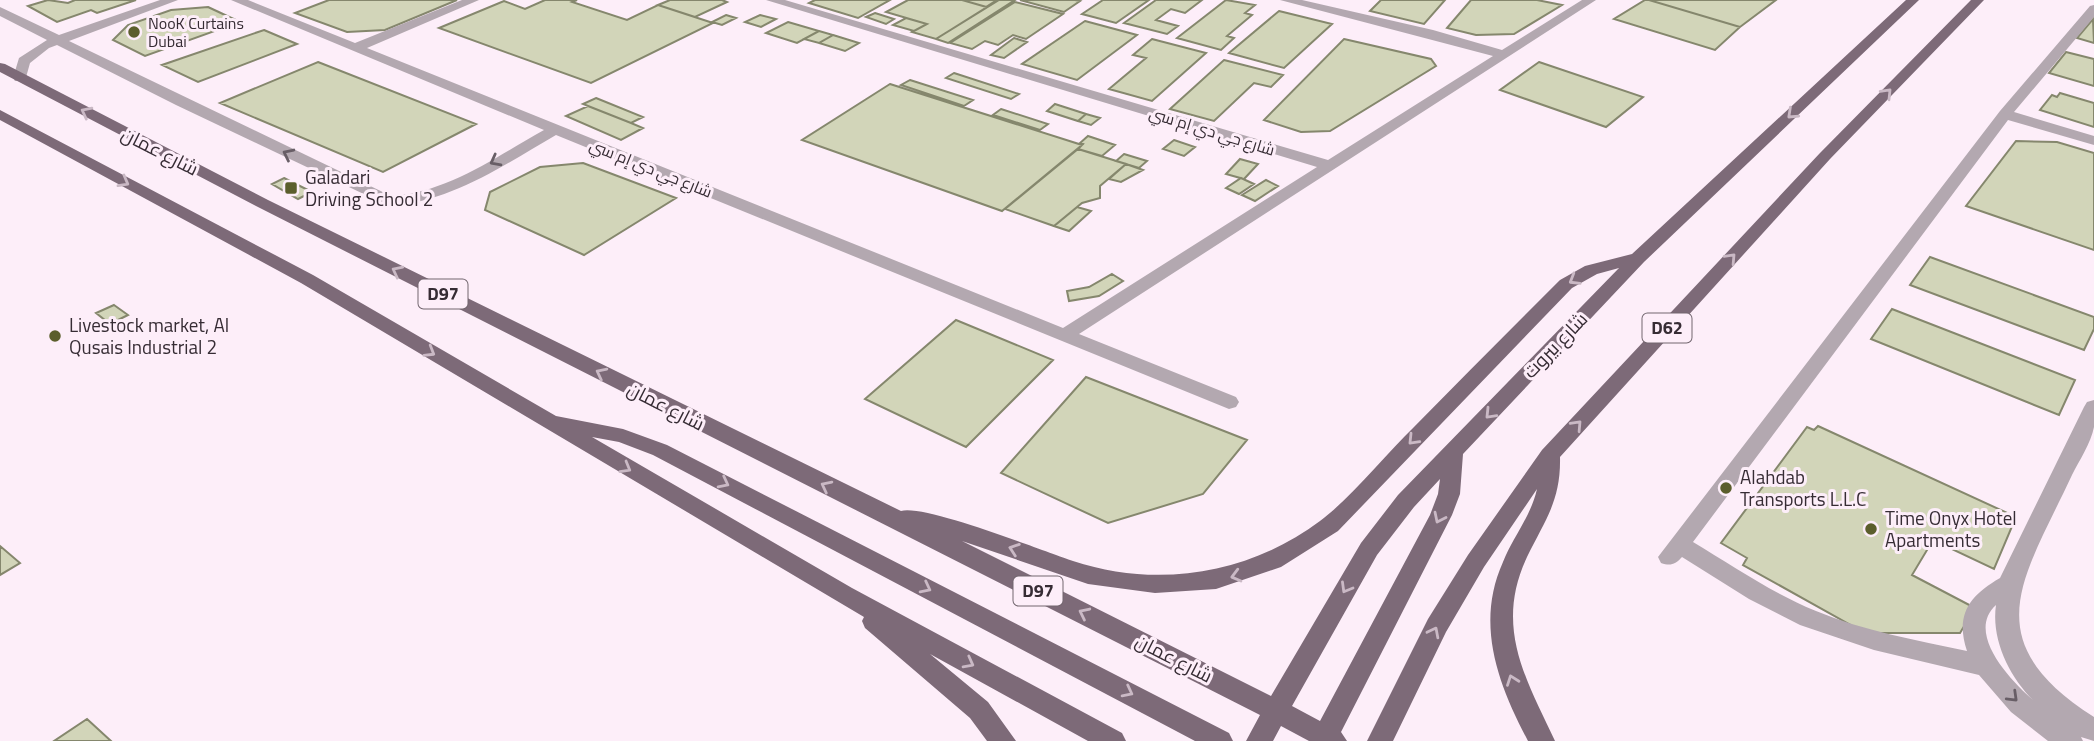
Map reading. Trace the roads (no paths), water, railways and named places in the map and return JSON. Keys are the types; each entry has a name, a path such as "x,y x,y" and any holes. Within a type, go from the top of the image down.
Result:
{"main road":[{"name":"D62","path":"1380,741 1437,626 1476,561 1549,455 1825,156 1978,0"},
{"name":"شارع بيروت","path":"1259,741 1369,549 1406,501 1638,258 1912,1"},
{"name":"شارع عمان","path":"0,67 250,197 1189,665 1328,739"},
{"path":"0,114 307,279 844,595 1113,741"},
{"path":"887,516 933,523 1088,575 1184,583 1235,577 1300,549 1330,525 1566,284 1591,270 1638,258"},
{"path":"545,421 623,436 660,450 1220,741"},
{"path":"1328,739 1441,515 1449,494 1453,452"},
{"path":"1542,741 1510,676 1503,645 1500,612 1508,573 1545,506 1551,479 1549,455"},
{"path":"844,595 979,710 1003,741"}],"street":[{"path":"20,78 24,61 30,54 57,39 172,0"},
{"name":"شارع جي دي إم سي","path":"237,0 1229,402"},
{"path":"355,48 472,0"},
{"name":"شارع جي دي إم سي","path":"772,0 1331,166"},
{"path":"1286,0 1428,33 1504,55"},
{"path":"1064,335 1590,0"},
{"path":"1988,667 1845,631 1808,618 1673,550 2006,114 2094,9"},
{"path":"0,11 389,201 412,201 434,194 556,129"},
{"path":"2006,114 2094,141"},
{"path":"2094,407 2010,584 2005,623 2010,645 2024,670 2046,695 2094,731"},
{"path":"2010,584 1987,598 1977,611 1974,627 1977,646 2005,690 2027,711 2070,741"}],"place":[{"name":"NooK Curtains Dubai","path":"134,32"},
{"name":"Galadari Driving School 2","path":"291,188"},
{"name":"Livestock market, Al Qusais Industrial 2","path":"55,336"},
{"name":"Alahdab Transports L.L.C","path":"1726,488"},
{"name":"Time Onyx Hotel Apartments","path":"1871,529"}]}
